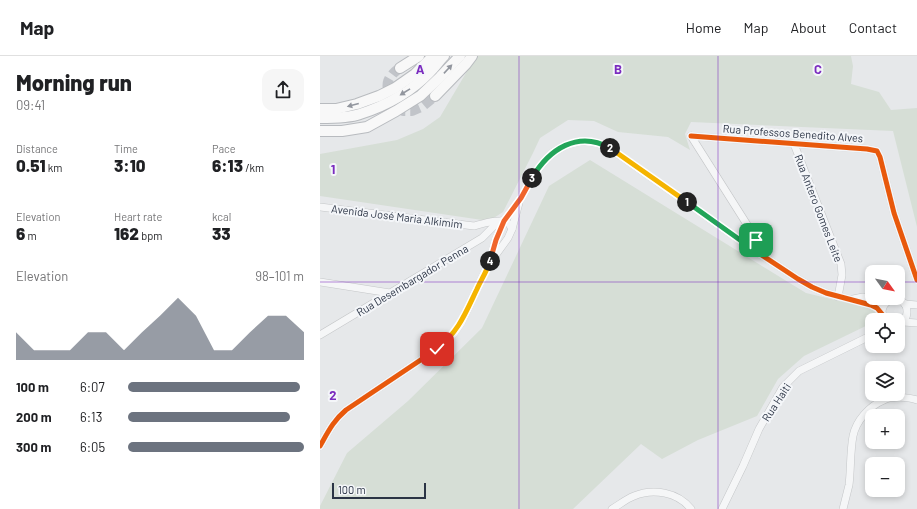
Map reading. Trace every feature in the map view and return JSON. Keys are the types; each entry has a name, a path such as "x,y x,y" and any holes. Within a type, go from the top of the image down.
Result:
{"highway":[{"path":"400,68 419,56"},
{"path":"320,109 336,109 357,104 379,96 395,88 415,74 433,56"},
{"path":"320,118 358,115 388,103 430,73 444,56"},
{"path":"320,131 342,131 367,127 420,96 460,56"},
{"path":"435,96 472,56"}],"street":[{"name":"Rua Professos Benedito Alves","path":"754,250 756,240 753,234 691,136 877,150 894,213 917,280"},
{"path":"320,446 337,417 448,341 461,323 489,263 503,221 521,198 534,175 552,153 566,145 582,141 598,143 608,147 754,250 812,287 838,297 871,305 877,308 881,313"},
{"name":"Rua Antero Gomes Leite","path":"794,144 841,264 842,275 838,297"},
{"path":"489,263 508,238 521,198"},
{"name":"Avenida José Maria Alkimim","path":"320,207 474,226 503,221"},
{"path":"503,221 509,224 512,229"},
{"name":"Rua Desembargador Penna","path":"320,335 482,238 494,226 503,221"},
{"name":"Avenida José Maria Alkimim","path":"474,226 496,240"},
{"path":"496,240 501,241 508,238"},
{"path":"320,282 390,293"},
{"path":"851,299 865,297"},
{"path":"905,318 907,315 907,308 905,304 917,305"},
{"path":"905,323 917,323"},
{"name":"Rua Haiti","path":"722,509 759,429 784,387 799,371 865,338"},
{"path":"843,509 849,486 853,435 858,422 866,412 885,399 897,398 917,400"},
{"path":"613,509 633,496 648,492 666,493 678,498 691,509"}],"shaded area":[{"path":"476,56 851,56 853,66 851,84 879,92 891,110 917,108 917,227 893,131 691,122 685,134 690,150 668,137 618,132 594,121 568,120 540,138 503,212 489,221 320,196 320,154 397,140 423,129 440,117"},
{"path":"590,160 806,293 873,309 875,313 865,313 865,326 804,356 778,379 757,416 698,440 662,459 641,444 573,509 320,509 320,506 347,453 408,401 482,328 549,186"}],"tunnel":[{"path":"400,68 389,80 388,89 396,103 403,111 412,111 423,106 435,96"}],"cycle path":[{"path":"691,136 877,151 880,157 894,213 917,280"},
{"path":"320,446 328,431 341,414 437,349 454,333 461,323 489,263 496,239 504,221 521,198 534,175 552,153 566,145 582,141 597,143 608,147 754,250 798,279 826,293 871,305 877,308 881,313"}],"route":[{"path":"437,349 448,341 461,323 489,263 504,221 521,198 534,175 543,163 552,153 566,145 582,141 598,143 608,147 754,250 756,240"}]}
